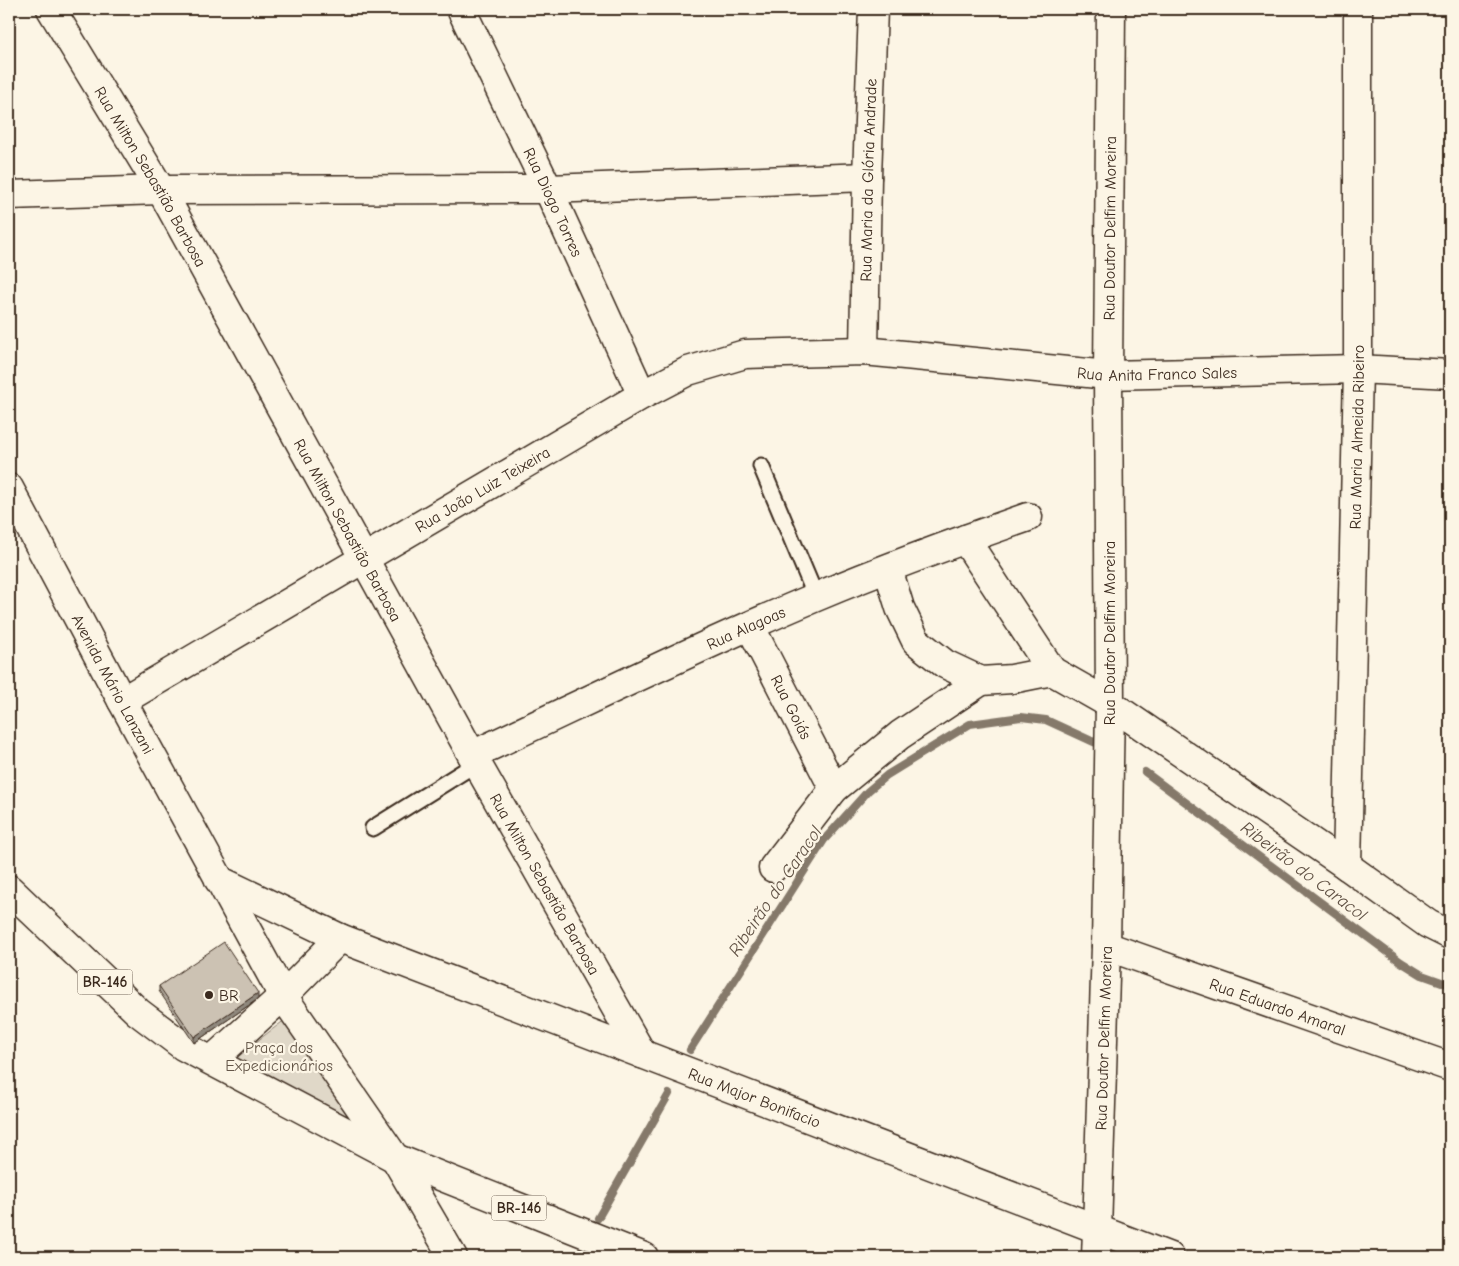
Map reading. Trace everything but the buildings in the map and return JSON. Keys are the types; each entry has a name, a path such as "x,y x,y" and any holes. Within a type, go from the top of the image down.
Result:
{"street":[{"name":"Rua Milton Sebastião Barbosa","path":"51,9 161,190 474,759 642,1054"},
{"name":"Rua Diogo Torres","path":"462,9 548,189 642,395"},
{"name":"Rua Maria da Glória Andrade","path":"864,351 867,177 873,9"},
{"name":"Rua Doutor Delfim Moreira","path":"1096,1257 1106,946 1110,704 1108,375 1112,9"},
{"name":"Rua Maria Almeida Ribeiro","path":"1347,866 1358,369 1358,9"},
{"path":"9,196 161,190 548,189 867,177"},
{"name":"Rua Anita Franco Sales","path":"864,351 1108,375 1358,369 1450,374"},
{"name":"Rua João Luiz Teixeira","path":"122,701 364,557 642,395 688,371 745,354 864,351"},
{"name":"Avenida Mário Lanzani","path":"10,495 282,996"},
{"name":"Rua Alagoas","path":"474,759 750,626 816,597 965,539 1028,517"},
{"path":"965,539 1052,671 1110,704 1347,866 1428,924 1450,935"},
{"path":"888,569 900,608 916,641 945,664 981,681 1012,679 1052,671"},
{"name":"Rua Goiás","path":"750,626 834,789"},
{"path":"773,868 834,789 900,735 981,681"},
{"name":"Rua Major Bonifacio","path":"220,880 340,938 1170,1257"},
{"name":"BR-146","path":"9,890 138,1012 183,1046 395,1158 644,1257"},
{"path":"212,1060 282,996 340,938"},
{"name":"Rua Eduardo Amaral","path":"1106,946 1450,1067"},
{"path":"282,996 395,1158 453,1257"}],"lane":[{"path":"761,466 816,597"},
{"path":"373,828 474,759"}],"green space":[{"name":"Praça dos Expedicionários","path":"286,1019 354,1119 231,1061"}],"waterway":[{"name":"Ribeirão do Caracol","path":"690,1050 824,840 868,791 887,775 970,724 1021,717 1046,720 1096,743"},
{"name":"Ribeirão do Caracol","path":"1145,772 1401,962 1422,975 1450,985"},
{"name":"Ribeirão do Caracol","path":"598,1218 669,1094"}],"place":[{"name":"BR","path":"209,995"}]}
